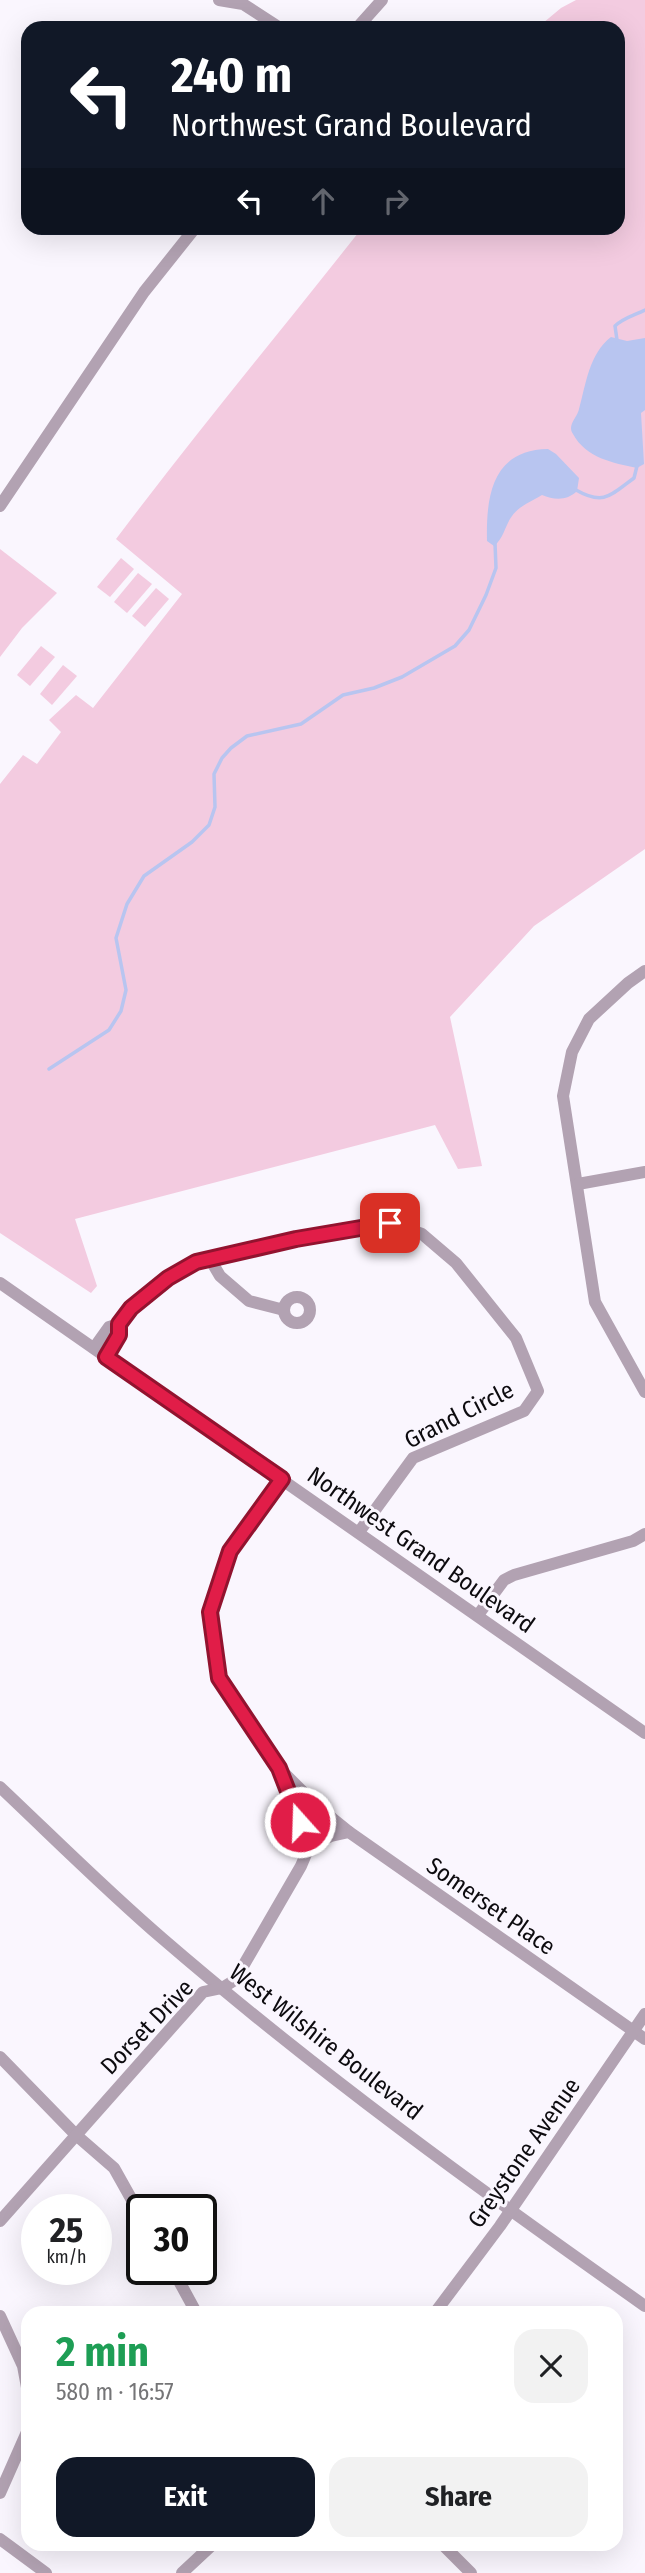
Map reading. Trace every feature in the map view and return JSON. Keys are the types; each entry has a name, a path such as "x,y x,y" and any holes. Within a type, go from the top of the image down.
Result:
{"street":[{"path":"219,0 243,4 269,21"},
{"path":"363,21 382,0"},
{"path":"0,506 144,292 189,235"},
{"path":"645,971 589,1019 572,1052 563,1096 595,1302 645,1392"},
{"path":"578,1184 645,1172"},
{"name":"Grand Circle","path":"94,1348 109,1327 119,1324 131,1308 168,1278 196,1262 390,1223 422,1234 456,1263 516,1338 538,1391 524,1410 412,1458 359,1532"},
{"path":"210,1259 220,1276 249,1301 284,1310"},
{"name":"Northwest Grand Boulevard","path":"0,1283 645,1733"},
{"name":"Grand Circle","path":"106,1357 119,1335 119,1324"},
{"path":"282,1479 230,1551 210,1612 219,1678 279,1768 309,1847 331,1836 349,1832"},
{"path":"478,1615 504,1580 514,1575 633,1541 645,1534"},
{"name":"Somerset Place","path":"279,1768 318,1807 349,1832 645,2039"},
{"name":"West Wilshire Boulevard","path":"0,1787 161,1937 222,1988 365,2101 510,2210 645,2306"},
{"name":"Dorset Drive","path":"0,2221 203,1992 222,1988 235,1980 302,1866 309,1847"},
{"name":"Greystone Avenue","path":"440,2306 510,2210 645,2014"},
{"path":"0,2057 76,2135 114,2168 129,2194"},
{"path":"181,2285 193,2306"},
{"path":"0,2316 21,2362"},
{"path":"0,2493 21,2446"},
{"path":"0,2539 46,2573"},
{"path":"182,2573 206,2551"},
{"path":"449,2551 471,2573"}],"shaded area":[{"path":"576,0 645,0 645,849 534,926 450,1017 482,1166 458,1169 435,1125 75,1219 97,1286 91,1293 0,1233 0,784 23,755 37,764 61,732 49,720 76,695 93,708 182,594 116,539 356,235 625,235 625,21 545,21"},
{"path":"0,549 57,593 22,628 0,657"},
{"path":"121,558 134,569 110,597 97,587"},
{"path":"138,573 152,584 127,613 114,602"},
{"path":"156,588 169,599 145,627 132,616"},
{"path":"41,646 55,657 30,686 17,675"},
{"path":"63,665 77,676 52,705 40,694"}],"water":[{"path":"611,337 627,341 645,338 645,410 641,413 644,464 637,468 593,454 578,442 571,431 593,361"},
{"path":"548,449 579,478 577,491 560,499 542,495 522,507 512,516 494,546 487,541 487,524 491,492 496,478 515,457 529,451"}],"waterway":[{"path":"617,340 615,326 645,310"},
{"path":"576,490 594,497 607,496 634,478 637,466"},
{"path":"49,1069 109,1030 121,1011 126,990 116,938 127,904 144,876 192,842 209,825 215,807 214,774 222,758 247,736 301,724 343,695 374,688 402,677 455,646 469,630 486,595 496,568 495,543"}],"route":[{"path":"300,1822 279,1768 219,1678 210,1612 230,1551 282,1479 106,1357 119,1335 119,1324 131,1308 168,1278 196,1262 296,1239 390,1223"}]}
